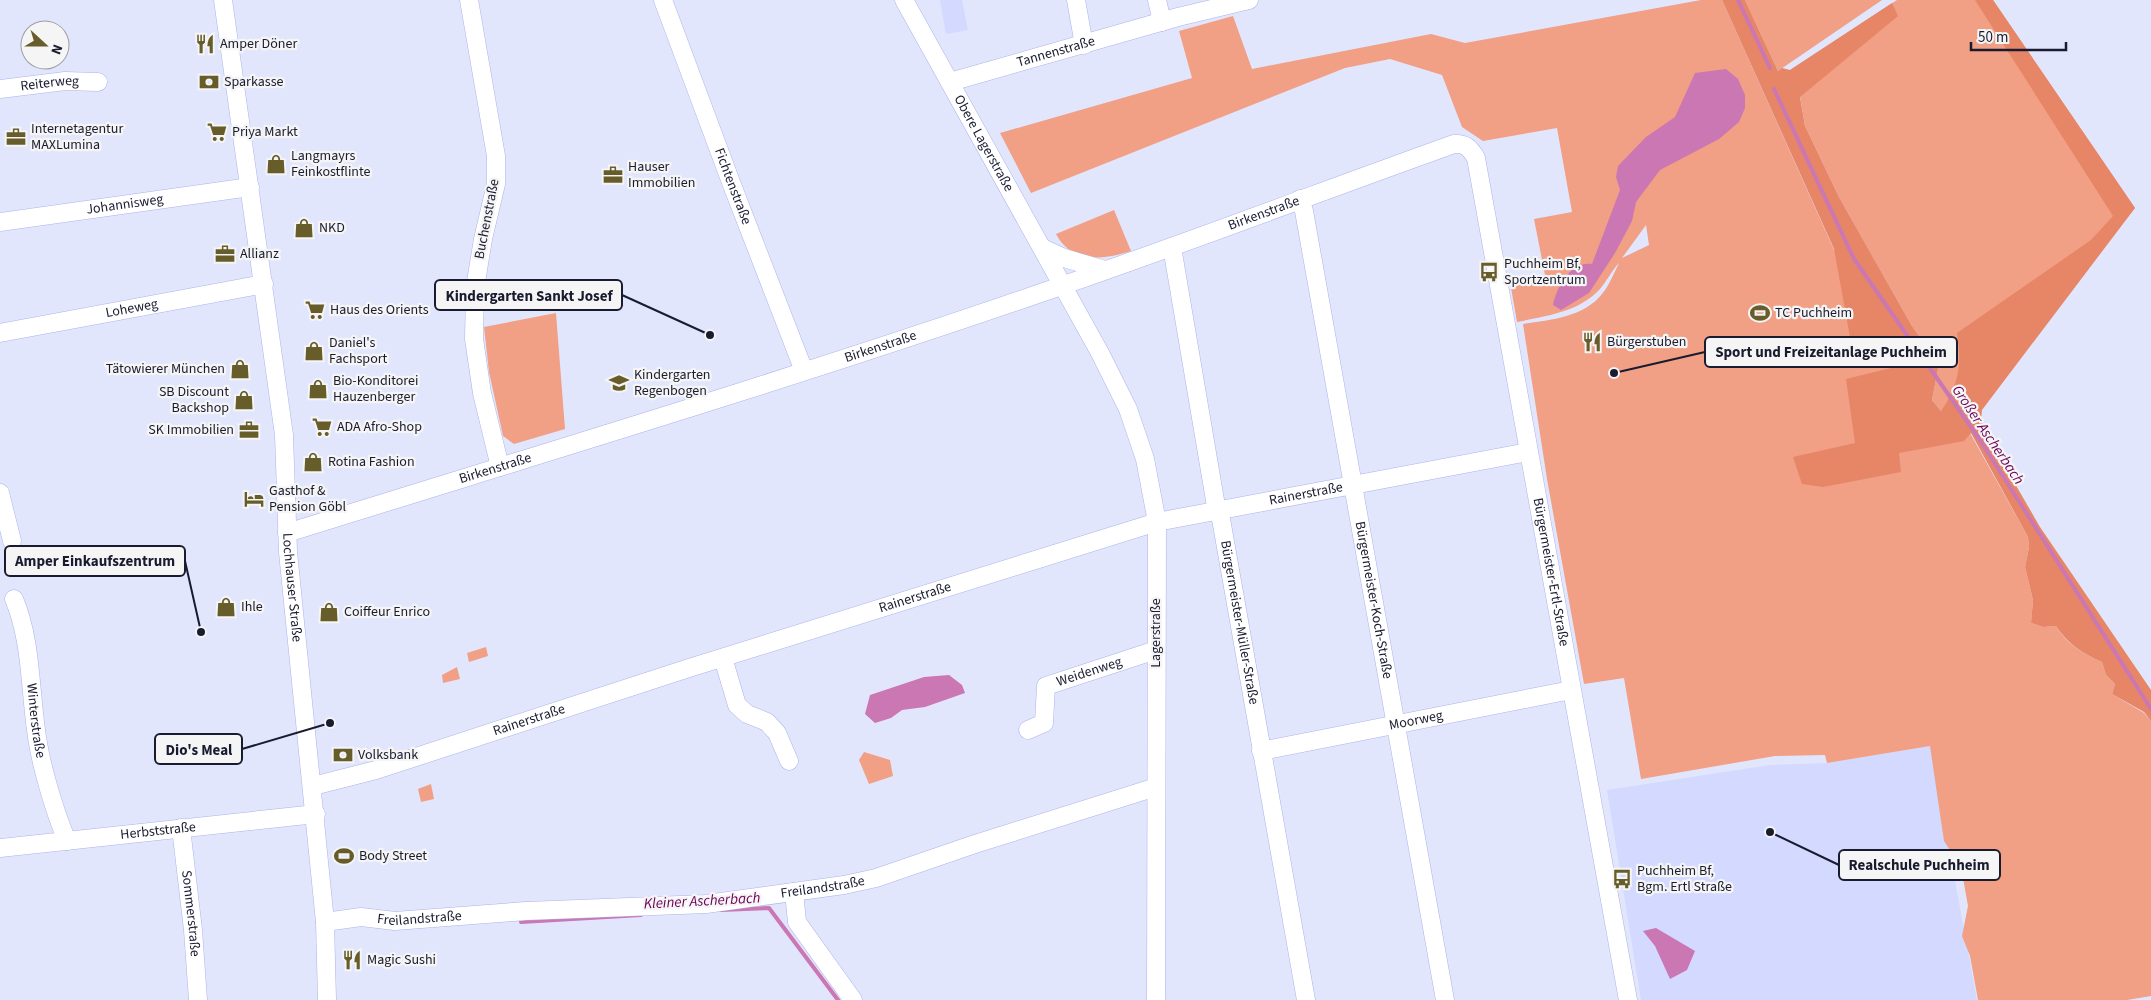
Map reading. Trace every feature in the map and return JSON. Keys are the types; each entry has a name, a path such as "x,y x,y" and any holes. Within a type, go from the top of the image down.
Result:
{"street":[{"name":"Lochhauser Straße","path":"223,0 284,435 287,533 316,814 325,922 327,1000"},
{"name":"Buchenstraße","path":"469,0 496,156 496,184 483,239 475,288 474,339 482,393 500,467"},
{"name":"Fichtenstraße","path":"663,0 804,371"},
{"name":"Obere Lagerstraße","path":"904,0 1063,286"},
{"path":"1076,0 1084,45"},
{"path":"1158,0 1162,22"},
{"name":"Tannenstraße","path":"950,82 1162,22 1249,0"},
{"name":"Reiterweg","path":"0,89 65,81 98,82"},
{"name":"Birkenstraße","path":"287,533 804,371 1063,286 1454,144 1467,146"},
{"name":"Bürgermeister-Ertl-Straße","path":"1467,146 1476,158 1628,1000"},
{"name":"Johannisweg","path":"0,222 250,187"},
{"name":"Bürgermeister-Koch-Straße","path":"1300,199 1304,211 1354,486 1445,1000"},
{"name":"Bürgermeister-Müller-Straße","path":"1172,247 1217,512 1221,519 1306,1000"},
{"path":"1042,248 1064,258 1105,270"},
{"name":"Loheweg","path":"0,333 264,284"},
{"name":"Lagerstraße","path":"1063,286 1128,409 1145,459 1157,522 1156,1000"},
{"name":"Rainerstraße","path":"313,786 376,770 723,658 1157,522 1528,452"},
{"path":"0,493 12,541"},
{"name":"Winterstraße","path":"14,599 23,621 37,738 60,824 67,841"},
{"name":"Weidenweg","path":"1028,730 1044,723 1046,686 1156,650"},
{"path":"723,658 737,705 747,714 767,722 777,733 789,760"},
{"name":"Moorweg","path":"1261,751 1571,690"},
{"name":"Freilandstraße","path":"325,922 362,917 395,921 526,911 706,904 794,892 876,878 975,844 1156,787"},
{"name":"Herbststraße","path":"0,848 316,814"},
{"name":"Sommerstraße","path":"181,828 193,930 198,1000"},
{"path":"794,892 797,922 853,1000"}],"shaded area":[{"path":"940,0 962,0 968,30 946,34"},
{"path":"1701,0 1722,0 1852,290 1907,368 1877,450 1941,411 1932,400 1939,364 1912,326 1839,197 1805,126 1800,96 1790,70 1897,0 1993,0 2135,208 1977,410 1970,433 2028,537 2029,547 2025,567 2033,600 2031,623 2043,627 2056,626 2076,648 2102,662 2106,675 2115,684 2112,694 2144,713 2151,721 2151,996 2127,1000 1978,1000 1970,956 1962,936 1968,906 1961,867 1944,841 1930,746 1827,763 1825,755 1775,756 1641,779 1624,678 1584,684 1547,479 1523,324 1566,316 1586,308 1595,302 1605,291 1619,263 1600,289 1582,303 1562,312 1517,322 1510,282 1545,275 1534,219 1572,212 1557,128 1483,141 1462,127 1442,75 1390,59 1345,68 1031,193 1000,133 1192,78 1179,31 1233,16 1252,69 1431,34 1465,43","holes":["1646,225 1649,245 1622,258"]},
{"path":"1722,0 1745,0 1778,71 1782,68 1790,70 1892,3 1898,16 1800,97 1805,126 1839,197 1912,326 1939,364 1932,400 1941,411 1952,392 1958,374 1957,333 2091,240 2113,216 1975,0 1993,0 2135,208 1982,410 1981,421 1992,444 2040,527 2151,690 2151,721 2144,712 2112,694 2115,684 2106,675 2102,662 2076,648 2056,626 2043,627 2031,623 2033,600 2025,567 2029,547 2028,537 1971,433 1964,441 1899,453 1901,472 1823,487 1802,484 1793,457 1855,443 1846,379 1891,368 1885,343 1852,348 1834,249"},
{"path":"1745,0 1882,0 1778,71"},
{"path":"1726,69 1738,79 1745,95 1745,108 1739,122 1719,139 1660,170 1636,202 1632,221 1615,253 1589,293 1561,310 1553,305 1558,290 1566,276 1578,266 1592,264 1620,190 1616,177 1618,166 1646,137 1675,117 1695,73"},
{"path":"1114,210 1131,251 1099,257 1079,255 1063,244 1056,234"},
{"path":"556,313 565,429 514,444 503,436 489,372 484,327"},
{"path":"486,647 488,656 469,662 467,653"},
{"path":"457,667 460,679 443,683 442,675"},
{"path":"949,675 962,685 965,693 925,707 902,710 891,718 875,723 865,714 870,695 924,677"},
{"path":"1930,746 1977,1000 1641,1000 1607,790 1770,765 1827,763"},
{"path":"864,752 890,760 893,776 869,784 859,760"},
{"path":"431,784 434,799 421,802 418,789"},
{"path":"1656,928 1695,951 1687,970 1670,979 1655,946 1643,931"}],"waterway":[{"name":"Großer Ascherbach","path":"1738,0 1770,68"},
{"name":"Großer Ascherbach","path":"1774,89 1854,259 1980,440 2151,709"},
{"name":"Kleiner Ascherbach","path":"721,910 769,908 838,1000"},
{"name":"Kleiner Ascherbach","path":"521,922 641,915"}],"place":[{"name":"Amper Döner","path":"205,44"},
{"name":"Sparkasse","path":"209,82"},
{"name":"Priya Markt","path":"217,132"},
{"name":"Internetagentur MAXLumina","path":"16,137"},
{"name":"Langmayrs Feinkostflinte","path":"276,164"},
{"name":"Hauser Immobilien","path":"613,175"},
{"name":"NKD","path":"304,228"},
{"name":"Allianz","path":"225,254"},
{"name":"Puchheim Bf, Sportzentrum","path":"1489,272"},
{"name":"Haus des Orients","path":"315,310"},
{"name":"TC Puchheim","path":"1760,313"},
{"name":"Kindergarten Sankt Josef","path":"710,335"},
{"name":"Bürgerstuben","path":"1592,342"},
{"name":"Daniel's Fachsport","path":"314,351"},
{"name":"Tätowierer München","path":"240,369"},
{"name":"Sport und Freizeitanlage Puchheim","path":"1614,373"},
{"name":"Kindergarten Regenbogen","path":"619,383"},
{"name":"Bio-Konditorei Hauzenberger","path":"318,389"},
{"name":"SB Discount Backshop","path":"244,400"},
{"name":"ADA Afro-Shop","path":"322,427"},
{"name":"SK Immobilien","path":"249,430"},
{"name":"Rotina Fashion","path":"313,462"},
{"name":"Gasthof & Pension Göbl","path":"254,499"},
{"name":"Ihle","path":"226,607"},
{"name":"Coiffeur Enrico","path":"329,612"},
{"name":"Amper Einkaufszentrum","path":"201,632"},
{"name":"Dio's Meal","path":"330,723"},
{"name":"Volksbank","path":"343,755"},
{"name":"Realschule Puchheim","path":"1770,832"},
{"name":"Body Street","path":"344,856"},
{"name":"Puchheim Bf, Bgm. Ertl Straße","path":"1622,879"},
{"name":"Magic Sushi","path":"352,960"}]}
